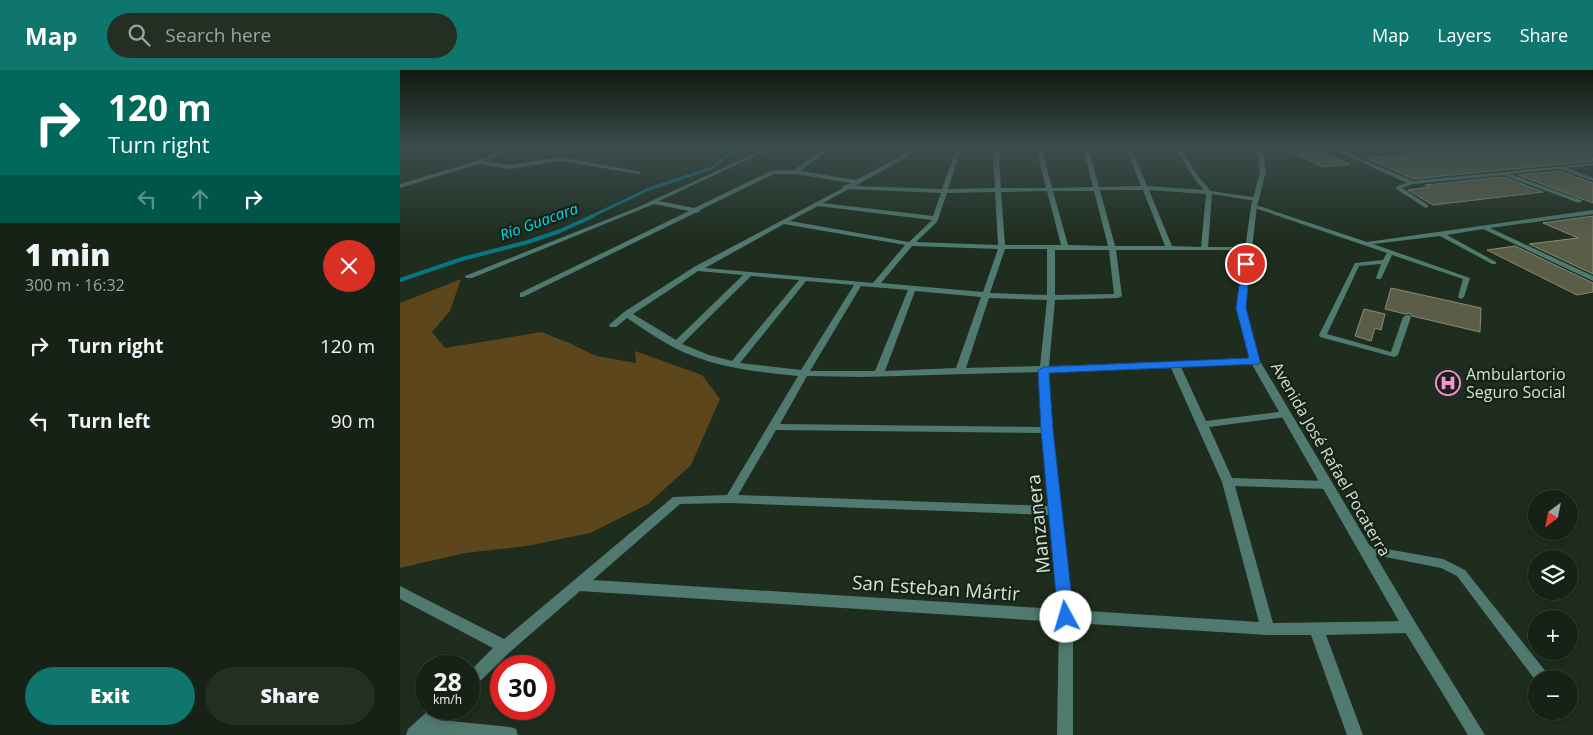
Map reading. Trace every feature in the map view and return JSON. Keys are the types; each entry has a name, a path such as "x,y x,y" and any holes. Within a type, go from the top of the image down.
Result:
{"street":[{"path":"400,186 426,178"},
{"path":"469,276 653,202 706,178"},
{"path":"523,295 761,178"},
{"path":"831,178 855,182"},
{"path":"613,325 626,314 697,269 863,178"},
{"path":"875,285 910,244 934,222 949,178"},
{"path":"960,371 1002,247 998,178"},
{"path":"1047,178 1065,248"},
{"path":"697,269 985,295 1051,298 1118,296 1112,248 1094,178"},
{"path":"1142,178 1169,248"},
{"path":"1197,178 1209,192 1204,248"},
{"name":"Avenida José Rafael Pocaterra","path":"1261,178 1255,202 1241,308 1255,361 1410,627 1477,735"},
{"path":"846,187 945,191 1146,188 1209,192 1255,202"},
{"path":"653,202 697,211"},
{"path":"816,204 935,218"},
{"path":"782,222 910,244 1051,248 1248,249"},
{"name":"Manzanera","path":"1051,248 1051,298 1044,370 1047,430 1066,617 1065,735"},
{"path":"676,346 749,274"},
{"path":"734,364 805,278"},
{"path":"730,499 859,284"},
{"path":"879,373 912,289"},
{"path":"626,314 676,346 705,357 734,364 804,374 1044,370 1255,361"},
{"path":"1175,365 1228,482 1268,629"},
{"path":"1202,426 1286,414"},
{"path":"774,427 1047,430"},
{"path":"1228,482 1327,485"},
{"path":"480,671 505,647 580,585 677,500 730,499 1055,511"},
{"name":"San Esteban Mártir","path":"580,585 1268,629 1410,627"},
{"path":"400,592 505,647"},
{"path":"1316,628 1356,735"},
{"path":"419,730 429,720"},
{"path":"419,730 510,735"}],"lane":[{"path":"1401,178 1412,183"},
{"path":"1426,206 1399,189 1399,187 1412,183 1463,178"},
{"path":"1516,178 1579,201"},
{"path":"1255,202 1366,244 1467,278 1461,297"},
{"path":"1366,244 1593,212"},
{"path":"1484,227 1593,279"},
{"path":"1440,234 1494,262"},
{"path":"1379,278 1391,252"},
{"path":"1385,262 1357,264 1323,335 1394,355 1407,317"},
{"path":"1364,549 1443,564 1461,573 1536,670"}],"shaded area":[{"path":"461,279 450,311 432,332 445,348 542,332 596,356 636,363 635,351 702,375 720,399 691,465 648,504 590,533 527,546 465,553 400,568 400,303"}],"building":[{"path":"1507,178 1543,192 1433,205 1408,190 1430,187 1425,185"},
{"path":"1526,178 1579,178 1593,183 1593,203"},
{"path":"1593,216 1593,274 1529,244 1578,238 1543,223"},
{"path":"1515,246 1593,283 1593,292 1577,295 1487,250"},
{"path":"1391,288 1481,308 1480,332 1412,316 1410,313 1405,314 1385,309"},
{"path":"1364,309 1385,314 1381,330 1375,328 1371,341 1355,336"}],"waterway":[{"name":"Río Guacara","path":"590,217 649,189 682,178"},
{"name":"Río Guacara","path":"400,280 462,259 528,242 560,231 593,216"}],"place":[{"name":"Ambulartorio Seguro Social","path":"1448,383"}],"route":[{"path":"1066,617 1047,430 1044,370 1255,361 1241,308 1246,264"}]}
